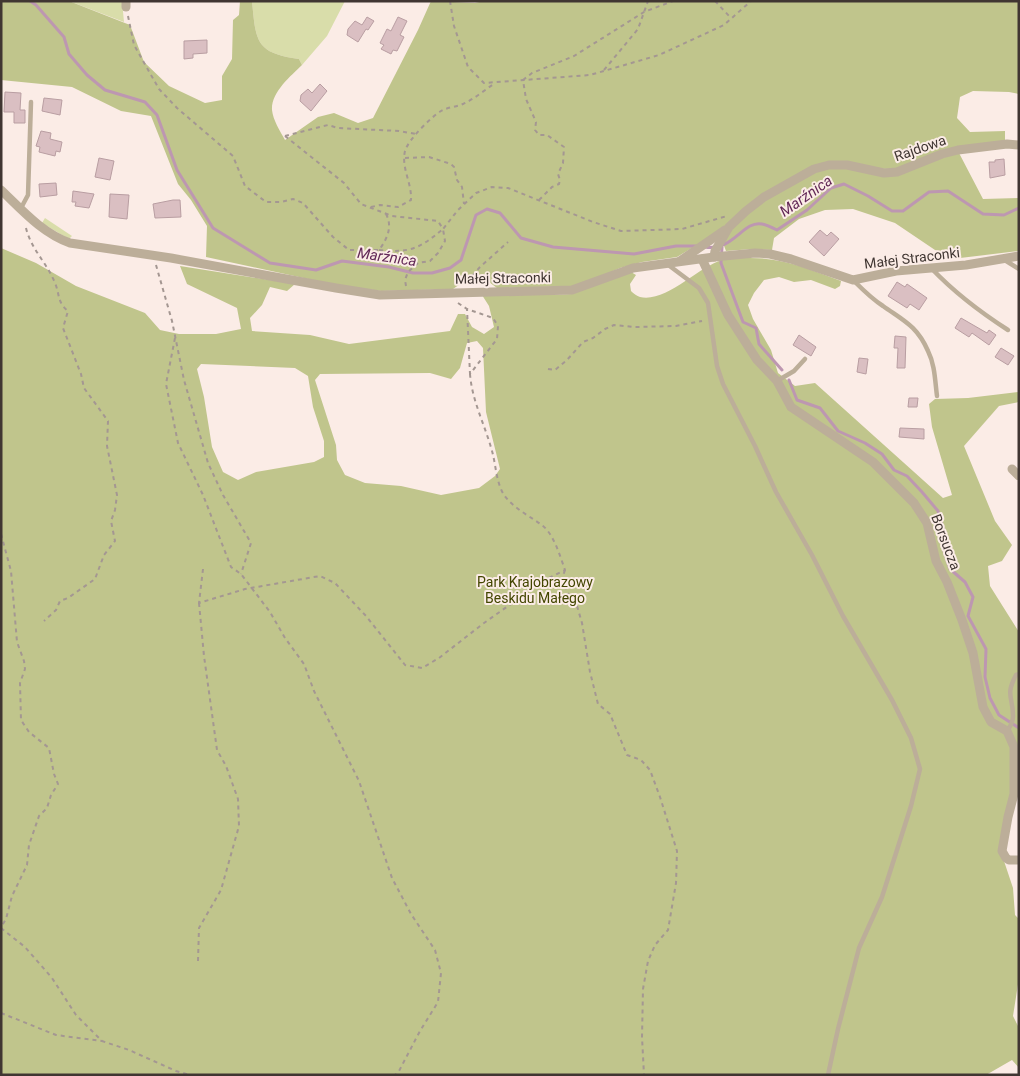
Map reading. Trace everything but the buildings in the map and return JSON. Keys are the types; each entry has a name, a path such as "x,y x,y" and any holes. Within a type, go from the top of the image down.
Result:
{"street":[{"name":"Rajdowa","path":"680,261 727,231 764,197 814,170 829,165 847,166 884,173 897,172 942,154 958,150 1007,144 1019,145"},
{"name":"Małej Straconki","path":"1,190 45,230 58,239 70,243 380,295 572,290 633,268 702,259 714,254 770,254 854,280 896,271 966,265 1019,256"},
{"name":"Rajdowa","path":"714,254 727,231"},
{"name":"Borsucza","path":"702,259 728,315 757,360 777,381 791,407 873,462 914,503 928,523 936,560 947,582 973,653 983,706 991,722 1009,728"},
{"path":"1009,728 1014,747 1014,794 1002,851 1009,860 1019,860"}],"lane":[{"path":"20,208 28,195 31,102"},
{"path":"1002,258 1019,269"},
{"path":"666,263 699,288 708,303 717,366 723,384 776,492 812,555 843,616 896,707 911,738 920,769 911,806 882,897 859,948 828,1075"},
{"path":"931,268 974,308 1008,330"},
{"path":"854,280 873,299 903,319 916,332 929,352 934,369 937,396"},
{"path":"777,381 794,371 805,359"},
{"path":"1009,728 1014,717 1010,697 1011,686 1016,675 1019,674"}],"path":[{"path":"450,1 454,26 468,67 484,83 590,75 659,55 724,25 751,1"},
{"path":"603,71 638,29 648,1"},
{"path":"523,80 532,73 574,56 644,12 672,1"},
{"path":"715,1 731,18"},
{"path":"126,4 134,45 160,89 177,108 234,156 245,186 266,202 281,202 293,199 303,203 333,237 349,250 408,250 420,247 443,229 476,193 492,187 508,188 593,222 621,231 682,229 729,215"},
{"path":"523,80 526,99 536,122 535,130 539,135 547,135 564,147 563,163 558,174 559,184 552,187 539,200"},
{"path":"369,207 380,205 398,207 411,200 412,190 406,176 405,158 405,151 410,142 440,111 462,104 496,82"},
{"path":"407,294 405,280 408,272 418,263 430,261 438,253 445,241 443,229 438,221 392,216 361,204 344,183 285,136 328,125 338,128 399,131 417,134"},
{"path":"405,158 429,157 451,164 462,187 464,204"},
{"path":"380,250 387,238 389,227 386,214"},
{"path":"30,216 26,224 29,240 50,272 62,305 68,311 63,328 81,374 84,388 108,421 107,446 117,495 111,521 115,541 104,555 94,579 68,598 60,601 56,610 44,621"},
{"path":"470,374 497,339 498,326 493,318 467,309 457,302 455,292 508,242"},
{"path":"150,255 155,262 172,321 184,380 208,463 223,495 250,543 241,574"},
{"path":"467,309 471,388 492,449 500,485 504,494 532,519 544,526 554,542 564,570 563,576 567,592 578,606 598,704 610,714 627,755 641,760 650,770 677,851 676,883 668,930 655,945 648,961 643,989 642,1037 644,1075"},
{"path":"548,369 555,370 583,342 593,338 614,324 635,328 676,326 710,320"},
{"path":"175,338 166,384 178,443 203,495 231,567 241,574 270,612 284,638 304,664 314,691 359,781 392,878 411,914 435,950 441,974 438,1002 420,1031 399,1072 395,1075"},
{"path":"1,534 11,571 17,642 25,668 20,683 22,720 29,732 49,748 58,784 47,808 39,816 29,844 27,865 12,896 6,919 1,928 25,947 52,978 76,1015 102,1041"},
{"path":"198,961 198,928 221,890 239,826 238,800 226,766 217,750 199,603 203,569"},
{"path":"199,603 251,588 320,576 335,583 366,616 406,665 422,668 439,658 545,580 564,570"},
{"path":"1,1013 56,1035 102,1041 190,1075"}],"green space":[{"path":"1,1 69,1 130,25 144,62 169,86 205,103 222,100 222,76 232,59 233,20 239,15 240,1 252,1 255,26 260,43 274,53 299,59 302,65 282,85 273,103 274,118 285,140 318,117 334,113 358,123 373,118 431,1 475,3 484,1 1019,1 1019,94 973,91 960,97 957,118 970,132 1005,131 1005,141 895,169 811,168 718,232 677,257 642,262 620,268 578,286 497,288 485,279 466,280 453,289 381,291 336,285 206,257 207,226 191,200 178,184 151,116 121,111 72,87 1,80"},
{"path":"69,1 122,1 124,22"},
{"path":"252,1 345,1 327,36 302,65 299,59 274,53 260,43 255,26"},
{"path":"959,153 983,199 1019,198 1019,251 960,258 935,250 895,223 853,209 825,210 799,219 774,238 772,250 726,251 723,243 733,228 763,200 813,172 829,168 847,168 884,175"},
{"path":"45,218 72,236 69,239 42,223"},
{"name":"Park Krajobrazowy Beskidu Małego","path":"1,248 36,263 76,286 145,313 160,330 179,334 216,334 241,329 237,308 187,284 180,266 295,284 287,291 270,287 262,305 250,318 252,331 310,335 349,344 450,331 458,314 465,314 472,327 484,334 494,327 489,306 482,295 572,294 631,272 636,275 630,284 631,291 640,297 650,297 671,290 713,264 725,259 759,258 783,261 841,281 840,286 835,289 811,280 794,282 779,277 764,280 754,293 748,305 753,319 771,350 778,373 795,386 815,383 943,498 952,495 932,427 929,404 935,399 968,398 1019,392 1019,402 999,406 964,446 995,521 1012,545 1002,561 988,566 990,586 1019,632 1019,792 1016,794 1003,858 1013,888 1015,915 1019,919 1019,978 1013,1016 1019,1028 1019,1068 1012,1060 986,1075 1,1075","holes":["477,341 483,348 486,412 500,469 495,476 479,488 441,495 401,486 365,483 345,475 337,460 336,445 315,380 320,374 430,373 451,379 460,368 467,343","201,364 295,368 308,376 313,407 324,441 324,457 314,462 256,472 238,480 223,472 212,447 204,397 197,369"]}],"waterway":[{"name":"Marźnica","path":"30,1 36,5 64,37 69,54 87,75 105,90 145,102 157,115 177,170 213,228 270,263 316,270 342,261 389,267 413,273 432,273 450,268 461,260 476,215 487,209 500,213 521,238 553,247 634,254 676,246 696,246"},
{"name":"Marźnica","path":"705,247 723,245 755,224 764,224 777,230 807,210 831,188 844,184 892,211 903,211 929,192 948,191 983,214 1004,215 1019,208"},
{"path":"722,247 721,263 743,322 756,328 759,344 782,370"},
{"path":"789,380 797,400 820,408 838,431 865,443 882,454 894,470 907,476 938,511 943,528 943,548 950,569 965,582 973,597 968,616 986,649 985,677 990,698 999,715 1019,728"}]}
